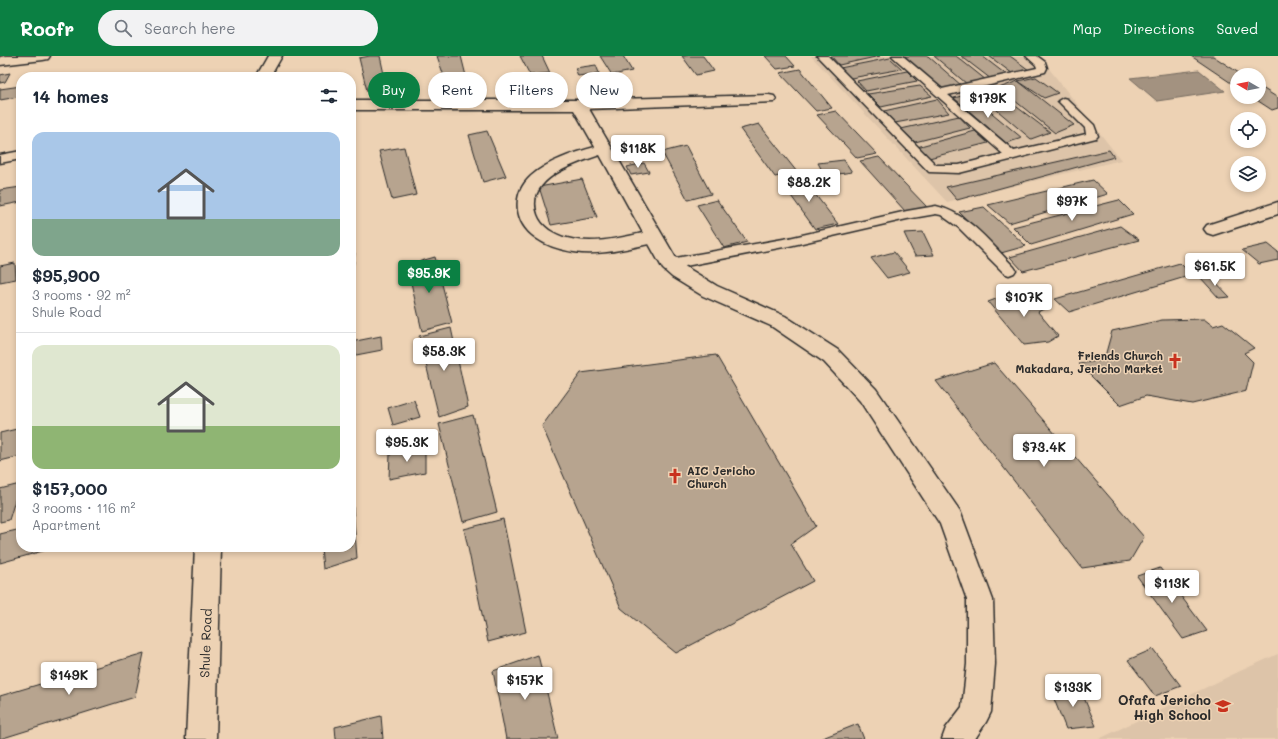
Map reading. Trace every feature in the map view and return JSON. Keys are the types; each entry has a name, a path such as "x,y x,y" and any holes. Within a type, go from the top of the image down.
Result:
{"street":[{"path":"0,62 42,56"},
{"path":"266,72 275,56"},
{"path":"633,103 769,99"},
{"path":"356,105 576,105"},
{"path":"581,108 670,264 679,272 710,291 778,321 831,356 868,395 951,519 980,600 981,664 976,712 957,739"},
{"path":"604,149 575,157 549,172 532,185 526,196 526,207 534,227 545,236 565,244 590,248 654,237"},
{"path":"1213,229 1278,208"},
{"name":"Shule Road","path":"201,739 208,552"}],"lane":[{"path":"822,56 933,169 959,169 1092,136 1090,127 1062,101"},
{"path":"897,56 1012,155"},
{"path":"941,93 1041,70 1041,64 1031,56"},
{"path":"0,158 16,156"},
{"path":"670,264 789,242 907,215 936,210 945,212 963,224 1009,270"}],"shaded area":[{"path":"811,56 1039,56 1121,160 947,202"},
{"path":"1199,70 1225,91 1157,101 1130,78"},
{"name":"Ofafa Jericho High School","path":"1278,654 1278,739 1099,739 1238,672"}],"building":[{"path":"380,56 384,72 368,72 368,91 367,91 359,58"},
{"path":"437,56 461,56 465,72 443,72"},
{"path":"520,56 542,56 550,72 528,72"},
{"path":"600,56 623,56 632,71 627,72 610,72"},
{"path":"682,56 703,56 714,71 696,75"},
{"path":"765,56 786,56 795,66 777,69"},
{"path":"831,56 880,56 839,65"},
{"path":"904,56 928,56 962,86 943,90"},
{"path":"934,56 956,56 986,80 967,84"},
{"path":"961,56 982,56 1008,76 991,79"},
{"path":"989,56 1010,56 1029,70 1013,74"},
{"path":"1191,56 1213,56 1231,68 1230,68 1230,82"},
{"path":"890,58 902,69 851,78 840,68"},
{"path":"596,65 599,72 576,72 575,68"},
{"path":"800,69 832,108 816,111 780,73"},
{"path":"907,71 917,81 866,91 857,81"},
{"path":"10,73 5,82 0,83 0,75"},
{"path":"1036,77 1058,93 1044,98 1018,81"},
{"path":"1018,81 1074,125 1055,133 999,88"},
{"path":"920,86 932,96 881,107 868,94"},
{"path":"16,87 16,97 0,100 0,89"},
{"path":"993,89 1050,132 1031,139 977,93"},
{"path":"1266,90 1278,98 1278,108 1272,110 1263,104 1266,104"},
{"path":"969,94 1022,138 1006,143 954,98"},
{"path":"937,99 949,113 895,123 884,111"},
{"path":"836,111 877,154 857,158 817,115"},
{"path":"959,116 970,128 915,142 901,129"},
{"path":"759,124 797,172 775,177 740,129"},
{"path":"487,131 506,176 483,182 469,135"},
{"path":"975,131 988,143 929,158 917,147"},
{"path":"686,146 711,194 688,200 662,152"},
{"path":"404,147 416,195 392,200 379,151"},
{"path":"1109,150 1114,157 957,200 946,187"},
{"path":"879,157 927,207 905,211 860,161"},
{"path":"844,160 852,172 825,176 818,163"},
{"path":"644,163 649,172 631,175 627,167"},
{"path":"801,176 838,224 815,229 781,182"},
{"path":"582,179 597,217 551,225 539,187"},
{"path":"1093,180 1108,194 1009,223 988,205"},
{"path":"16,188 16,203 0,206 0,190"},
{"path":"717,200 747,242 724,248 697,205"},
{"path":"1119,200 1133,214 1031,245 1013,227"},
{"path":"984,207 1026,246 1001,253 959,212"},
{"path":"1120,226 1139,240 1023,271 1010,257"},
{"path":"923,232 934,255 915,256 904,233"},
{"path":"1268,244 1278,252 1278,260 1259,264 1242,250"},
{"path":"894,252 910,272 887,278 871,258"},
{"path":"435,257 452,323 422,331 407,265"},
{"path":"15,263 16,279 0,282 0,266"},
{"path":"1180,263 1192,275 1069,312 1055,299"},
{"path":"1210,276 1230,297 1219,298 1200,277"},
{"path":"1017,291 1028,301 1046,300 1051,305 1038,312 1058,336 1048,342 1024,345 988,302"},
{"name":"Friends Church Makadara, Jericho Market","path":"1204,319 1213,326 1223,323 1254,348 1244,353 1253,362 1246,391 1192,404 1146,396 1120,405 1079,364 1104,360 1112,331 1162,320"},
{"path":"451,328 468,407 439,417 419,336"},
{"path":"381,336 382,350 356,355 356,341"},
{"name":"AIC Jericho Church","path":"716,355 816,526 791,544 813,581 676,653 621,608 542,426 581,373"},
{"path":"994,363 1144,537 1130,561 1082,568 936,381"},
{"path":"414,400 420,417 393,425 388,408"},
{"path":"473,415 497,512 463,522 439,424"},
{"path":"16,429 16,457 0,461 0,433"},
{"path":"425,448 425,472 389,479 390,454"},
{"path":"16,485 16,497 9,520 0,522 0,489"},
{"path":"503,519 526,632 488,642 464,529"},
{"path":"16,530 16,552 39,552 0,563 0,534"},
{"path":"356,545 357,558 323,569 321,552 356,552"},
{"path":"1160,568 1207,631 1183,639 1137,576"},
{"path":"1153,649 1181,686 1155,696 1128,660"},
{"path":"144,653 135,697 0,739 0,696"},
{"path":"538,655 558,739 506,739 493,671"},
{"path":"1079,686 1096,726 1066,729 1050,689"},
{"path":"381,716 383,739 336,739 335,727"},
{"path":"858,724 864,739 820,739"}],"place":[{"name":"Friends Church Makadara, Jericho Market","path":"1175,361"},
{"name":"AIC Jericho Church","path":"675,476"},
{"name":"Ofafa Jericho High School","path":"1223,706"}]}
